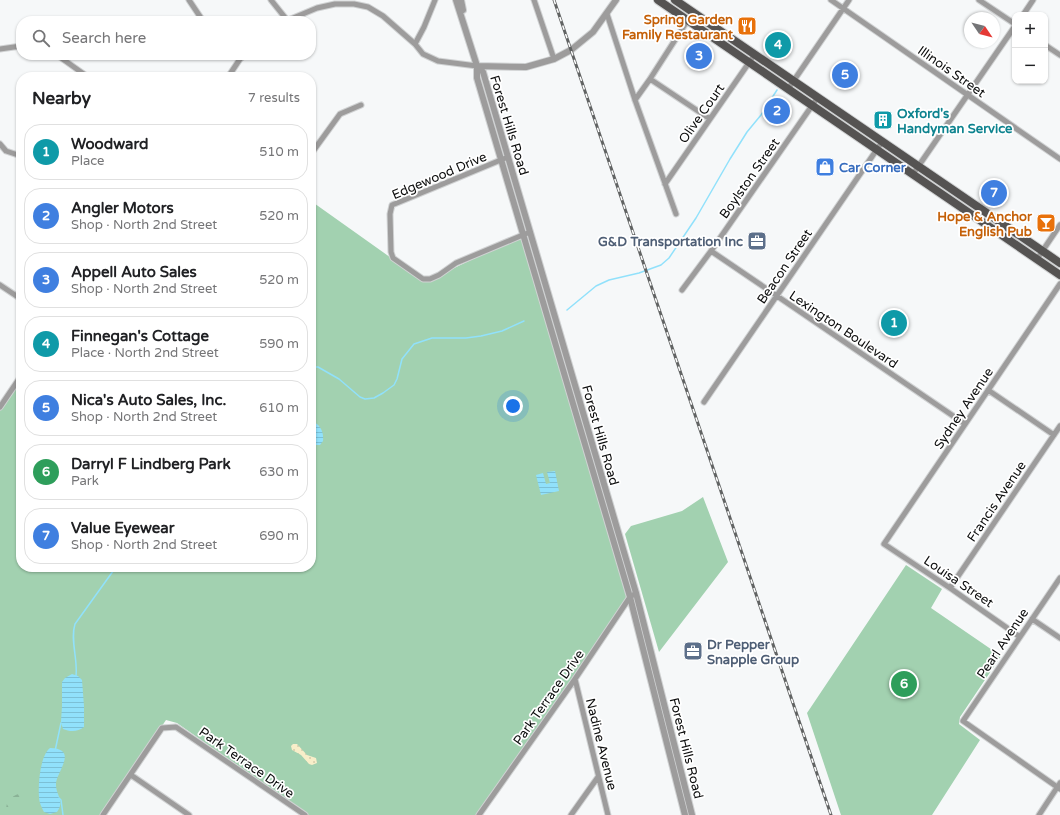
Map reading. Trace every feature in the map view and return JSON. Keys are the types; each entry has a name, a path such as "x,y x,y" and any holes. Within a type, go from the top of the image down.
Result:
{"main road":[{"path":"658,0 1060,275"},
{"path":"675,0 1060,263"}],"street":[{"path":"189,0 200,16"},
{"path":"271,0 283,16"},
{"path":"414,44 424,27 435,0"},
{"name":"Forest Hills Road","path":"456,0 477,66 477,78 630,597 653,689 684,796 692,815"},
{"name":"Forest Hills Road","path":"461,0 468,39"},
{"path":"534,0 554,59"},
{"path":"299,16 317,8 335,4 368,6 383,16 423,54 438,61 477,66 526,67 554,59 578,46 593,32 616,0"},
{"name":"Illinois Street","path":"831,0 1060,159"},
{"path":"788,89 849,0"},
{"path":"979,0 1012,23"},
{"path":"1025,12 1033,0"},
{"path":"635,100 693,12"},
{"path":"607,14 635,100 676,214"},
{"path":"913,174 1012,29"},
{"path":"0,49 16,47"},
{"path":"1048,47 1060,55"},
{"name":"Olive Court","path":"665,184 755,54"},
{"path":"64,60 81,72"},
{"path":"231,72 238,60"},
{"name":"Forest Hills Road","path":"477,66 483,72 636,593 660,686 684,796 685,815"},
{"path":"650,79 710,119"},
{"name":"Boylston Street","path":"682,290 711,251 818,97"},
{"path":"316,147 340,114 361,105"},
{"name":"Beacon Street","path":"704,402 882,142"},
{"path":"0,144 6,151 16,154"},
{"name":"Edgewood Drive","path":"508,157 392,204 390,214 391,252 393,258 398,262 423,279 430,279 439,275 456,263 530,232"},
{"path":"1037,259 1060,225"},
{"name":"Lexington Boulevard","path":"711,251 965,424"},
{"name":"Sydney Avenue","path":"884,544 1060,284"},
{"path":"0,285 16,296"},
{"path":"0,407 16,383"},
{"path":"988,390 1054,435"},
{"name":"Francis Avenue","path":"950,588 1060,426"},
{"path":"589,459 596,457"},
{"path":"600,495 606,492"},
{"name":"Louisa Street","path":"884,544 1020,637"},
{"name":"Pearl Avenue","path":"1059,786 963,721 1060,578"},
{"name":"Park Terrace Drive","path":"479,815 575,679 630,597 636,593"},
{"path":"1032,619 1060,638"},
{"name":"Nadine Avenue","path":"575,679 608,815"},
{"path":"653,689 660,686"},
{"name":"Park Terrace Drive","path":"131,775 162,728 176,727 305,815"},
{"path":"104,813 131,775 189,815"},
{"path":"571,815 598,777"},
{"path":"1039,815 1059,786"}],"green space":[{"path":"316,205 425,282 521,236 628,599 479,815 308,815 177,723 166,720 102,815 0,815 0,409 16,385 16,572 316,572"},
{"path":"703,497 728,562 659,652 625,534 631,526 682,511"},
{"path":"906,565 942,589 931,608 1001,656 960,717 959,724 980,740 932,815 841,815 807,713"},
{"path":"21,793 34,794 31,803 26,799 16,799 11,806 11,815 6,815 8,801"}],"sand":[{"path":"293,744 297,744 307,755 316,758 317,763 312,765 309,764 301,755 292,750 291,746"}],"water":[{"path":"316,424 323,434 323,441 320,445 316,445"},
{"path":"555,471 559,491 541,495 536,475 543,473 546,484 550,483 547,472"},
{"path":"72,674 78,676 82,680 84,727 79,730 68,731 63,729 61,722 62,682 65,678"},
{"path":"50,748 59,749 65,757 56,785 60,805 57,812 50,814 44,812 41,805 39,778 44,757"}],"waterway":[{"path":"567,310 596,286 609,280 639,273 661,265 669,258 696,218 747,132 761,115 777,90"},
{"path":"316,367 339,379 360,397 365,399 374,398 394,385 402,359 414,344 432,338 466,338 481,336 502,331 524,321"},
{"path":"76,676 73,636 75,624 112,572"},
{"path":"55,751 61,723"},
{"path":"59,798 61,800 63,815"}],"railway":[{"path":"554,0 831,815"}],"place":[{"name":"Spring Garden Family Restaurant","path":"747,26"},
{"name":"Finnegan's Cottage","path":"778,45"},
{"name":"Appell Auto Sales","path":"699,56"},
{"name":"Nica's Auto Sales, Inc.","path":"845,75"},
{"name":"Angler Motors","path":"777,111"},
{"name":"Oxford's Handyman Service","path":"883,120"},
{"name":"Car Corner","path":"825,167"},
{"name":"Value Eyewear","path":"994,193"},
{"name":"Hope & Anchor English Pub","path":"1046,223"},
{"name":"G&D Transportation Inc","path":"757,241"},
{"name":"Woodward","path":"894,323"},
{"name":"Dr Pepper Snapple Group","path":"693,651"},
{"name":"Darryl F Lindberg Park","path":"904,684"}]}
